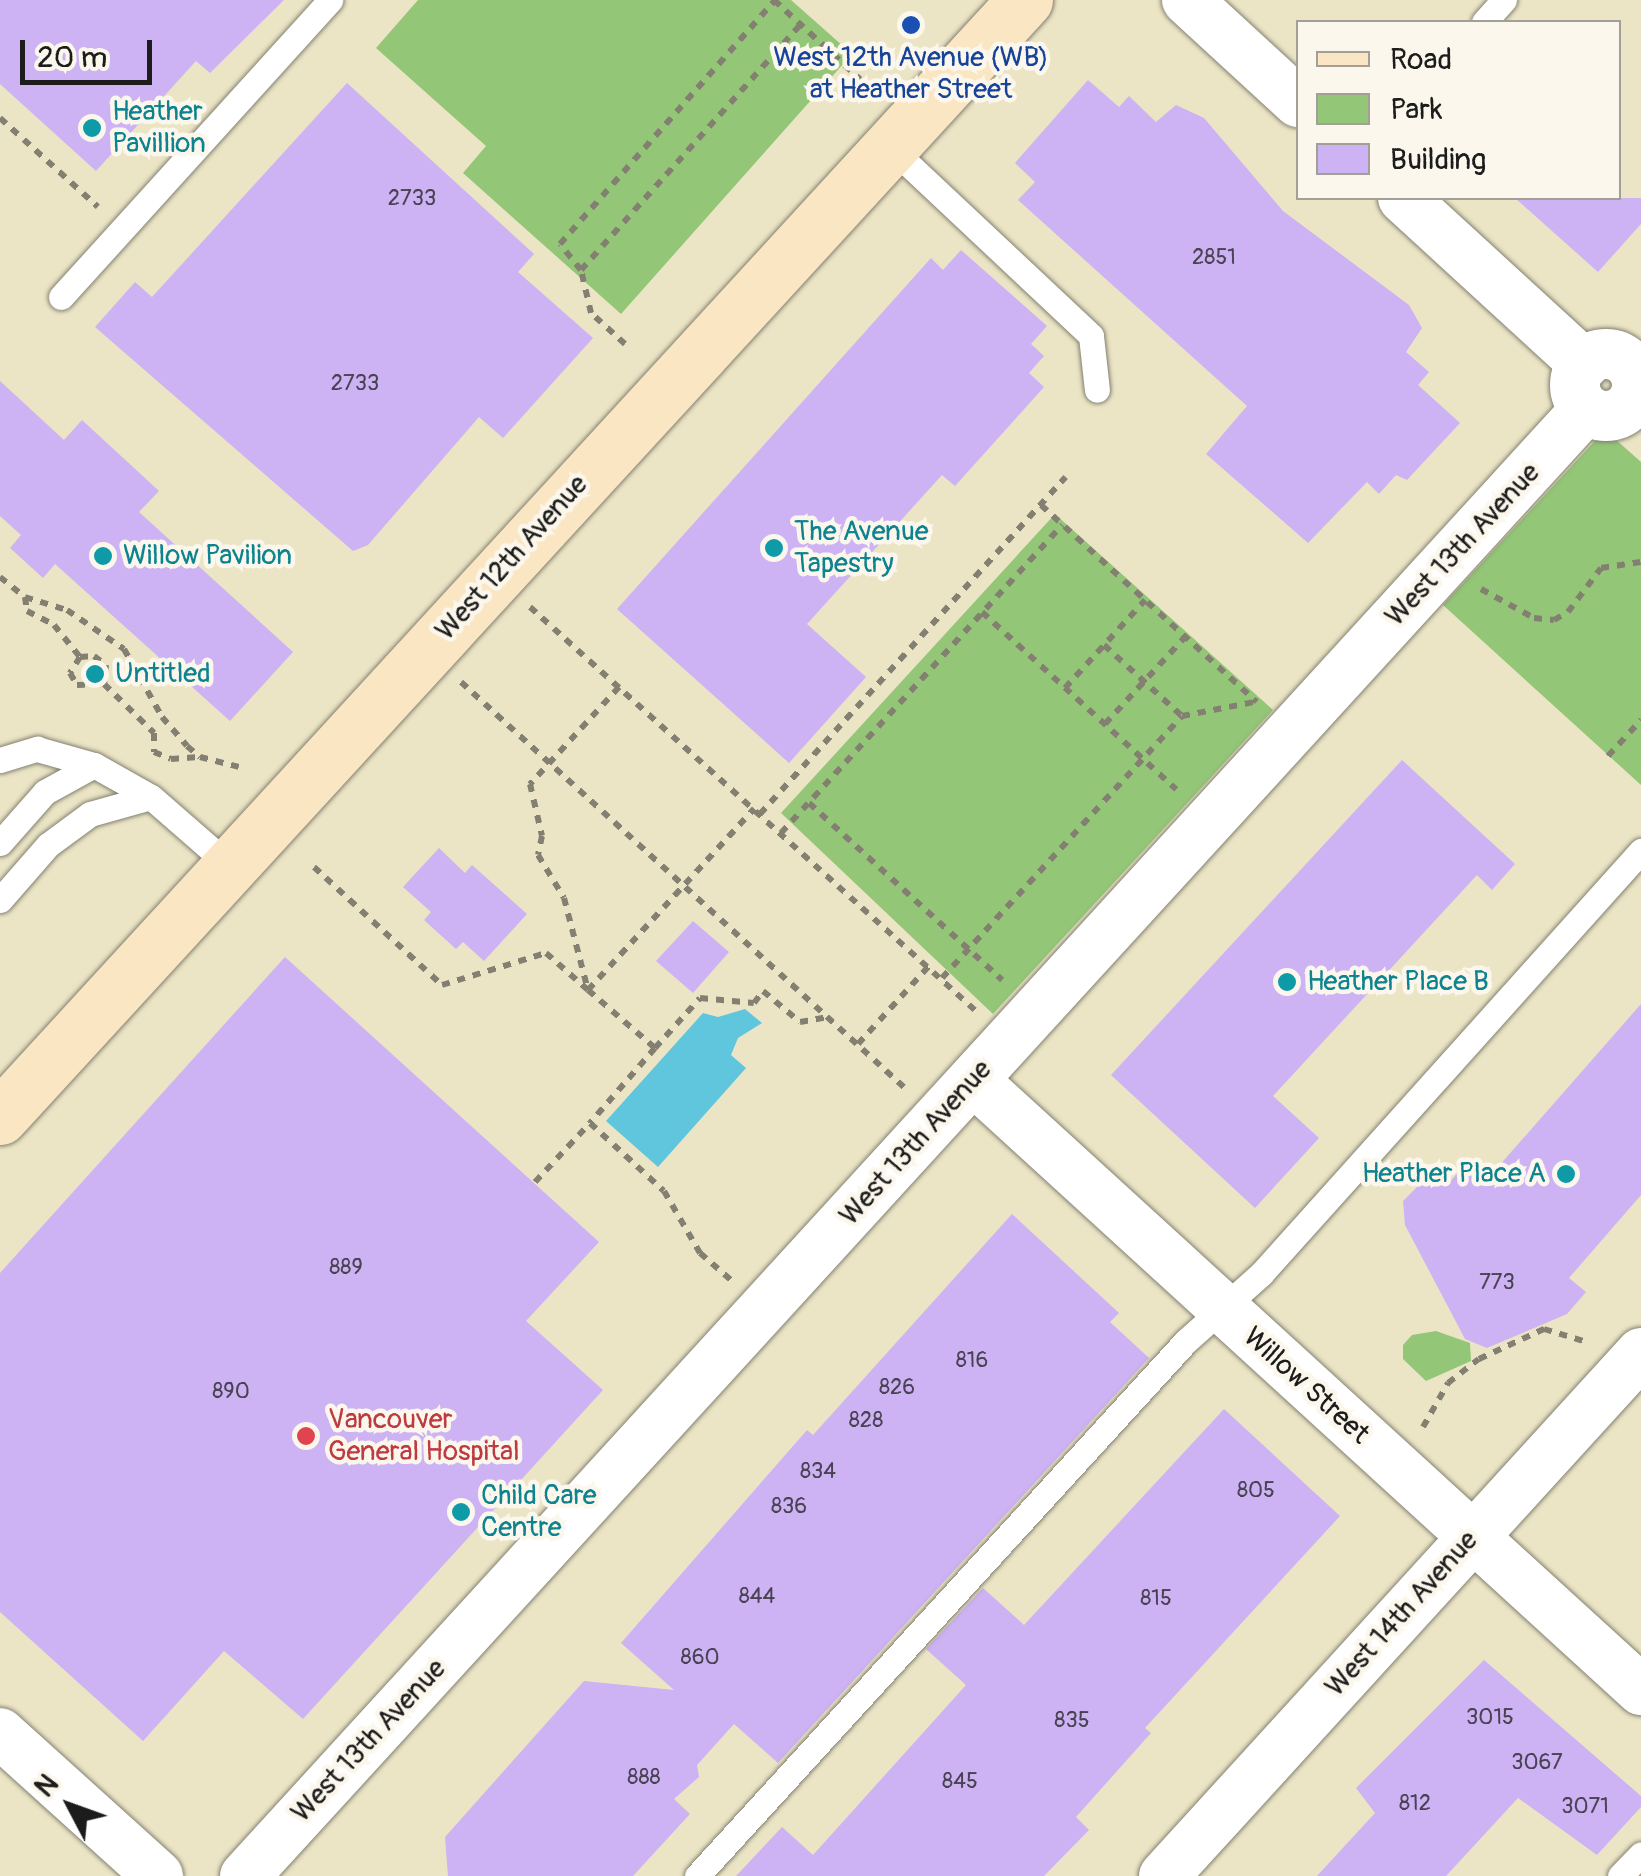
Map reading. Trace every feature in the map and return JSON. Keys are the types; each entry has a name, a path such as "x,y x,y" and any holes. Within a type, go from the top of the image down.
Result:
{"street":[{"name":"West 12th Avenue","path":"0,1117 1025,0"},
{"path":"1187,0 1296,100"},
{"path":"1405,200 1618,385"},
{"name":"West 13th Avenue","path":"245,1876 973,1080 1618,385"},
{"name":"Willow Street","path":"973,1080 1641,1690"},
{"name":"West 14th Avenue","path":"1164,1876 1641,1353"},
{"path":"0,1733 158,1876"}],"lane":[{"path":"60,297 330,0"},
{"path":"1486,20 1504,0"},
{"path":"890,146 1091,336 1098,390"},
{"path":"0,760 36,750 94,766 151,797 230,866"},
{"path":"0,843 45,792 94,766"},
{"path":"0,900 48,844 90,814 151,797"},
{"path":"697,1876 1222,1309 1260,1274 1641,851"},
{"path":"1620,1876 1641,1854"}],"path":[{"path":"625,344 591,314 581,270 560,244 774,0 860,79"},
{"path":"581,270 800,24"},
{"path":"0,118 102,211"},
{"path":"588,990 1066,477"},
{"path":"942,978 1182,716 1257,702 1041,505"},
{"path":"781,834 1062,525"},
{"path":"1471,584 1534,618 1554,620 1568,612 1601,568 1641,562"},
{"path":"0,577 26,598 67,610 124,649 162,717 200,757"},
{"path":"26,598 27,611 54,625 80,657"},
{"path":"1065,688 1145,600"},
{"path":"525,603 987,1021"},
{"path":"982,612 1177,790"},
{"path":"1105,724 1185,637"},
{"path":"1104,645 1182,716"},
{"path":"80,657 94,656 106,664 104,684"},
{"path":"80,657 70,674 77,686 104,684 154,733 154,752 171,759 200,757 239,766"},
{"path":"456,678 916,1099"},
{"path":"588,990 564,898 538,855 542,836 530,784 619,687"},
{"path":"1608,756 1641,720"},
{"path":"809,803 1003,981"},
{"path":"314,867 442,986 546,952 655,1048"},
{"path":"858,1044 929,966"},
{"path":"536,1182 700,998 754,1002 764,991 800,1022 828,1017"},
{"path":"590,1123 664,1190 700,1253 736,1284"},
{"path":"1424,1427 1448,1383 1523,1338 1544,1328 1593,1345"}],"green space":[{"path":"418,0 791,0 852,54 621,314 463,173 486,146 376,48"},
{"path":"1605,430 1641,462 1641,785 1443,605"},
{"path":"1055,514 1273,710 993,1014 781,813"},
{"path":"1436,1331 1470,1343 1471,1361 1426,1381 1403,1359 1403,1345 1412,1335"}],"water":[{"path":"745,1009 762,1023 738,1038 731,1055 746,1068 658,1167 606,1121 703,1013 718,1017"}],"building":[{"name":"Heather Pavillion","path":"0,0 284,0 210,73 196,61 96,171 0,84"},
{"path":"1088,80 1119,107 1129,96 1156,122 1176,105 1204,118 1283,211 1409,305 1422,328 1406,352 1429,372 1418,385 1460,423 1407,480 1396,475 1379,494 1367,482 1308,543 1206,454 1247,406 1018,200 1035,182 1015,163"},
{"path":"347,83 534,254 518,272 593,338 503,438 479,417 368,545 353,551 95,327 135,282 152,297"},
{"path":"1641,198 1641,224 1598,272 1517,200"},
{"name":"The Avenue Tapestry","path":"961,250 1047,326 1031,344 1044,356 1029,373 1044,387 955,486 942,475 807,624 866,677 789,763 617,609 931,258 943,270"},
{"name":"Willow Pavilion","path":"0,381 64,440 82,420 159,491 139,512 293,652 230,721 55,564 43,578 10,548 21,535 0,516"},
{"name":"Heather Place B","path":"1402,760 1515,864 1492,890 1477,875 1273,1096 1319,1138 1255,1208 1111,1075"},
{"path":"439,848 465,873 472,865 527,914 484,961 463,942 456,949 424,920 431,912 403,887"},
{"path":"693,921 729,952 693,993 656,961"},
{"path":"285,957 599,1242 526,1321 603,1390 303,1719 224,1651 143,1741 0,1612 0,1273"},
{"name":"Heather Place A","path":"1641,1004 1641,1195 1569,1278 1586,1292 1567,1314 1487,1348 1465,1339 1405,1225 1403,1201 1424,1180 1446,1186 1463,1167 1484,1183"},
{"path":"1012,1214 1119,1313 1110,1322 1149,1358 778,1763 734,1724 697,1765 699,1777 674,1799 690,1814 633,1876 448,1876 445,1837 584,1681 674,1690 621,1643 807,1430 813,1435"},
{"path":"1224,1409 1340,1516 1145,1728 1151,1733 1076,1817 1089,1830 1044,1876 736,1876 782,1827 813,1855 966,1685 926,1649 983,1588 1024,1625"},
{"path":"1484,1660 1641,1796 1641,1807 1597,1855 1518,1798 1446,1876 1317,1876 1375,1813 1356,1788"}],"place":[{"name":"West 12th Avenue (WB) at Heather Street","path":"911,25"},
{"name":"Heather Pavillion","path":"92,128"},
{"name":"The Avenue Tapestry","path":"774,548"},
{"name":"Willow Pavilion","path":"103,556"},
{"name":"Untitled","path":"95,674"},
{"name":"Heather Place B","path":"1287,982"},
{"name":"Heather Place A","path":"1566,1174"},
{"name":"Vancouver General Hospital","path":"306,1436"},
{"name":"Child Care Centre","path":"461,1512"}]}
